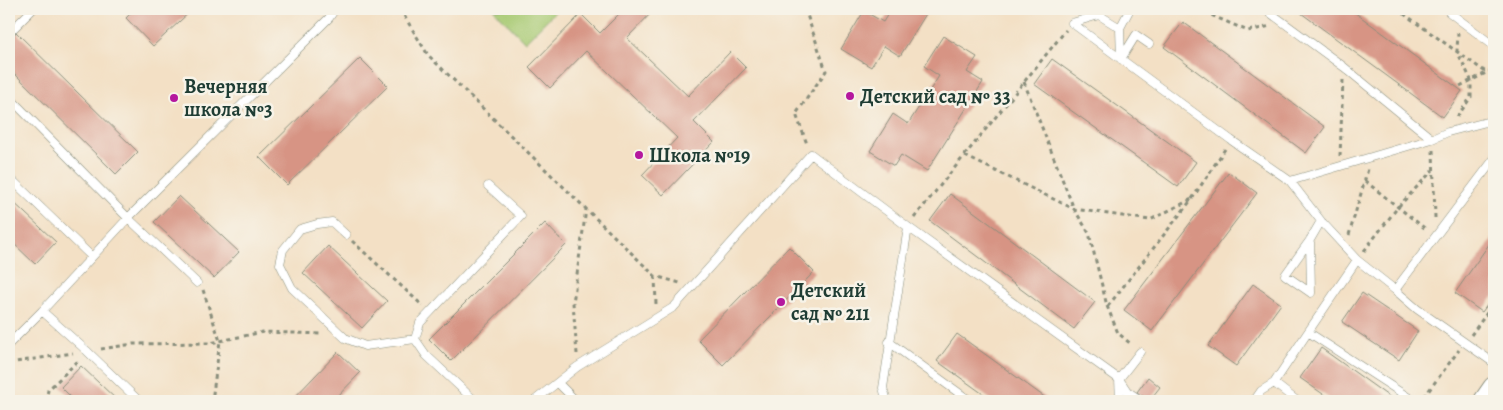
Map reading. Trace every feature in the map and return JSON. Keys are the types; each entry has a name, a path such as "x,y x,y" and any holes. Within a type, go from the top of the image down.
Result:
{"street":[{"path":"1485,401 1494,388"}],"lane":[{"path":"9,33 33,9"},
{"path":"9,344 128,218 329,18 335,9"},
{"path":"1121,59 1120,28 1130,9"},
{"path":"1265,9 1344,67 1432,139"},
{"path":"1072,23 1101,12 1120,28"},
{"path":"1449,12 1494,46"},
{"path":"1072,23 1230,140 1290,181 1321,221 1357,260 1416,309 1494,363"},
{"path":"1121,59 1136,35 1149,44"},
{"path":"9,97 128,218 197,283"},
{"path":"1290,181 1432,139 1448,132 1494,120"},
{"path":"534,401 578,367 674,307 811,154 908,227 1119,379 1128,391 1142,401"},
{"path":"1395,290 1494,159"},
{"path":"9,177 92,257"},
{"path":"415,339 420,323 522,216 488,186"},
{"path":"1310,240 1311,293 1285,275 1321,221"},
{"path":"346,236 332,222 300,229 283,250 280,264 292,288 345,338 365,346 415,339"},
{"path":"887,401 883,388 908,227"},
{"path":"1254,401 1261,391 1274,384 1357,260"},
{"path":"42,311 139,401"},
{"path":"1308,332 1414,401"},
{"path":"415,339 426,355 475,401"},
{"path":"889,342 970,401"},
{"path":"1120,401 1119,379 1140,352"},
{"path":"558,383 576,401"},
{"path":"1274,384 1296,401"}],"path":[{"path":"400,9 428,55 655,276 693,286"},
{"path":"805,9 826,72 796,114 811,154"},
{"path":"1197,9 1248,31 1284,23"},
{"path":"1397,9 1487,73"},
{"path":"1448,132 1471,97 1471,80 1457,51 1458,19"},
{"path":"908,227 1072,23"},
{"path":"1340,166 1344,67"},
{"path":"1460,86 1494,70"},
{"path":"1024,82 1074,208 1089,233 1107,306 1118,333 1140,352"},
{"path":"1432,139 1436,237"},
{"path":"1107,306 1192,199 1230,140"},
{"path":"965,156 1074,208 1150,220 1192,199"},
{"path":"1345,247 1372,157"},
{"path":"1357,260 1398,207 1434,170"},
{"path":"1365,181 1436,237"},
{"path":"578,367 573,303 586,208"},
{"path":"346,236 430,313"},
{"path":"655,276 656,319"},
{"path":"197,283 205,291 220,341 212,401"},
{"path":"9,363 133,344 210,343 263,332 341,334"},
{"path":"46,401 48,390 87,351"}],"green space":[{"path":"495,9 558,9 525,42"}],"building":[{"path":"135,9 193,9 153,46 126,18"},
{"path":"624,9 655,9 627,38 688,96 730,52 746,68 694,122 714,142 663,195 642,175 677,138 586,51 550,88 529,67 581,14 600,33"},
{"path":"891,9 929,9 900,56 884,46 871,67 841,49 864,11 883,22"},
{"path":"1304,9 1350,9 1462,91 1443,117 1301,13"},
{"path":"1183,22 1325,127 1306,153 1164,47"},
{"path":"16,32 138,152 116,174 9,68 9,40"},
{"path":"943,36 977,57 967,72 983,82 927,171 901,155 894,166 870,151 893,114 908,124 939,76 924,66"},
{"path":"360,58 388,86 287,185 259,157"},
{"path":"1052,59 1196,162 1178,187 1034,84"},
{"path":"1229,172 1257,193 1152,331 1124,310"},
{"path":"950,194 1095,302 1074,329 930,221"},
{"path":"179,196 239,252 214,278 154,222"},
{"path":"9,198 56,242 35,264 9,239"},
{"path":"545,223 566,245 451,361 429,339"},
{"path":"1494,237 1494,296 1482,312 1455,293"},
{"path":"328,246 387,301 362,328 303,273"},
{"path":"789,247 814,272 723,365 698,340"},
{"path":"1253,284 1281,304 1236,366 1208,346"},
{"path":"1362,293 1418,331 1399,360 1342,322"},
{"path":"957,334 1050,401 993,401 937,361"},
{"path":"1321,348 1395,401 1333,401 1300,378"},
{"path":"338,352 360,373 333,401 291,401"},
{"path":"81,366 118,401 75,401 61,387"},
{"path":"1148,377 1160,387 1149,401 1137,392"}],"place":[{"name":"Детский сад № 33","path":"850,96"},
{"name":"Вечерняя школа №3","path":"174,98"},
{"name":"Школа №19","path":"639,155"},
{"name":"Детский сад № 211","path":"781,302"}]}
